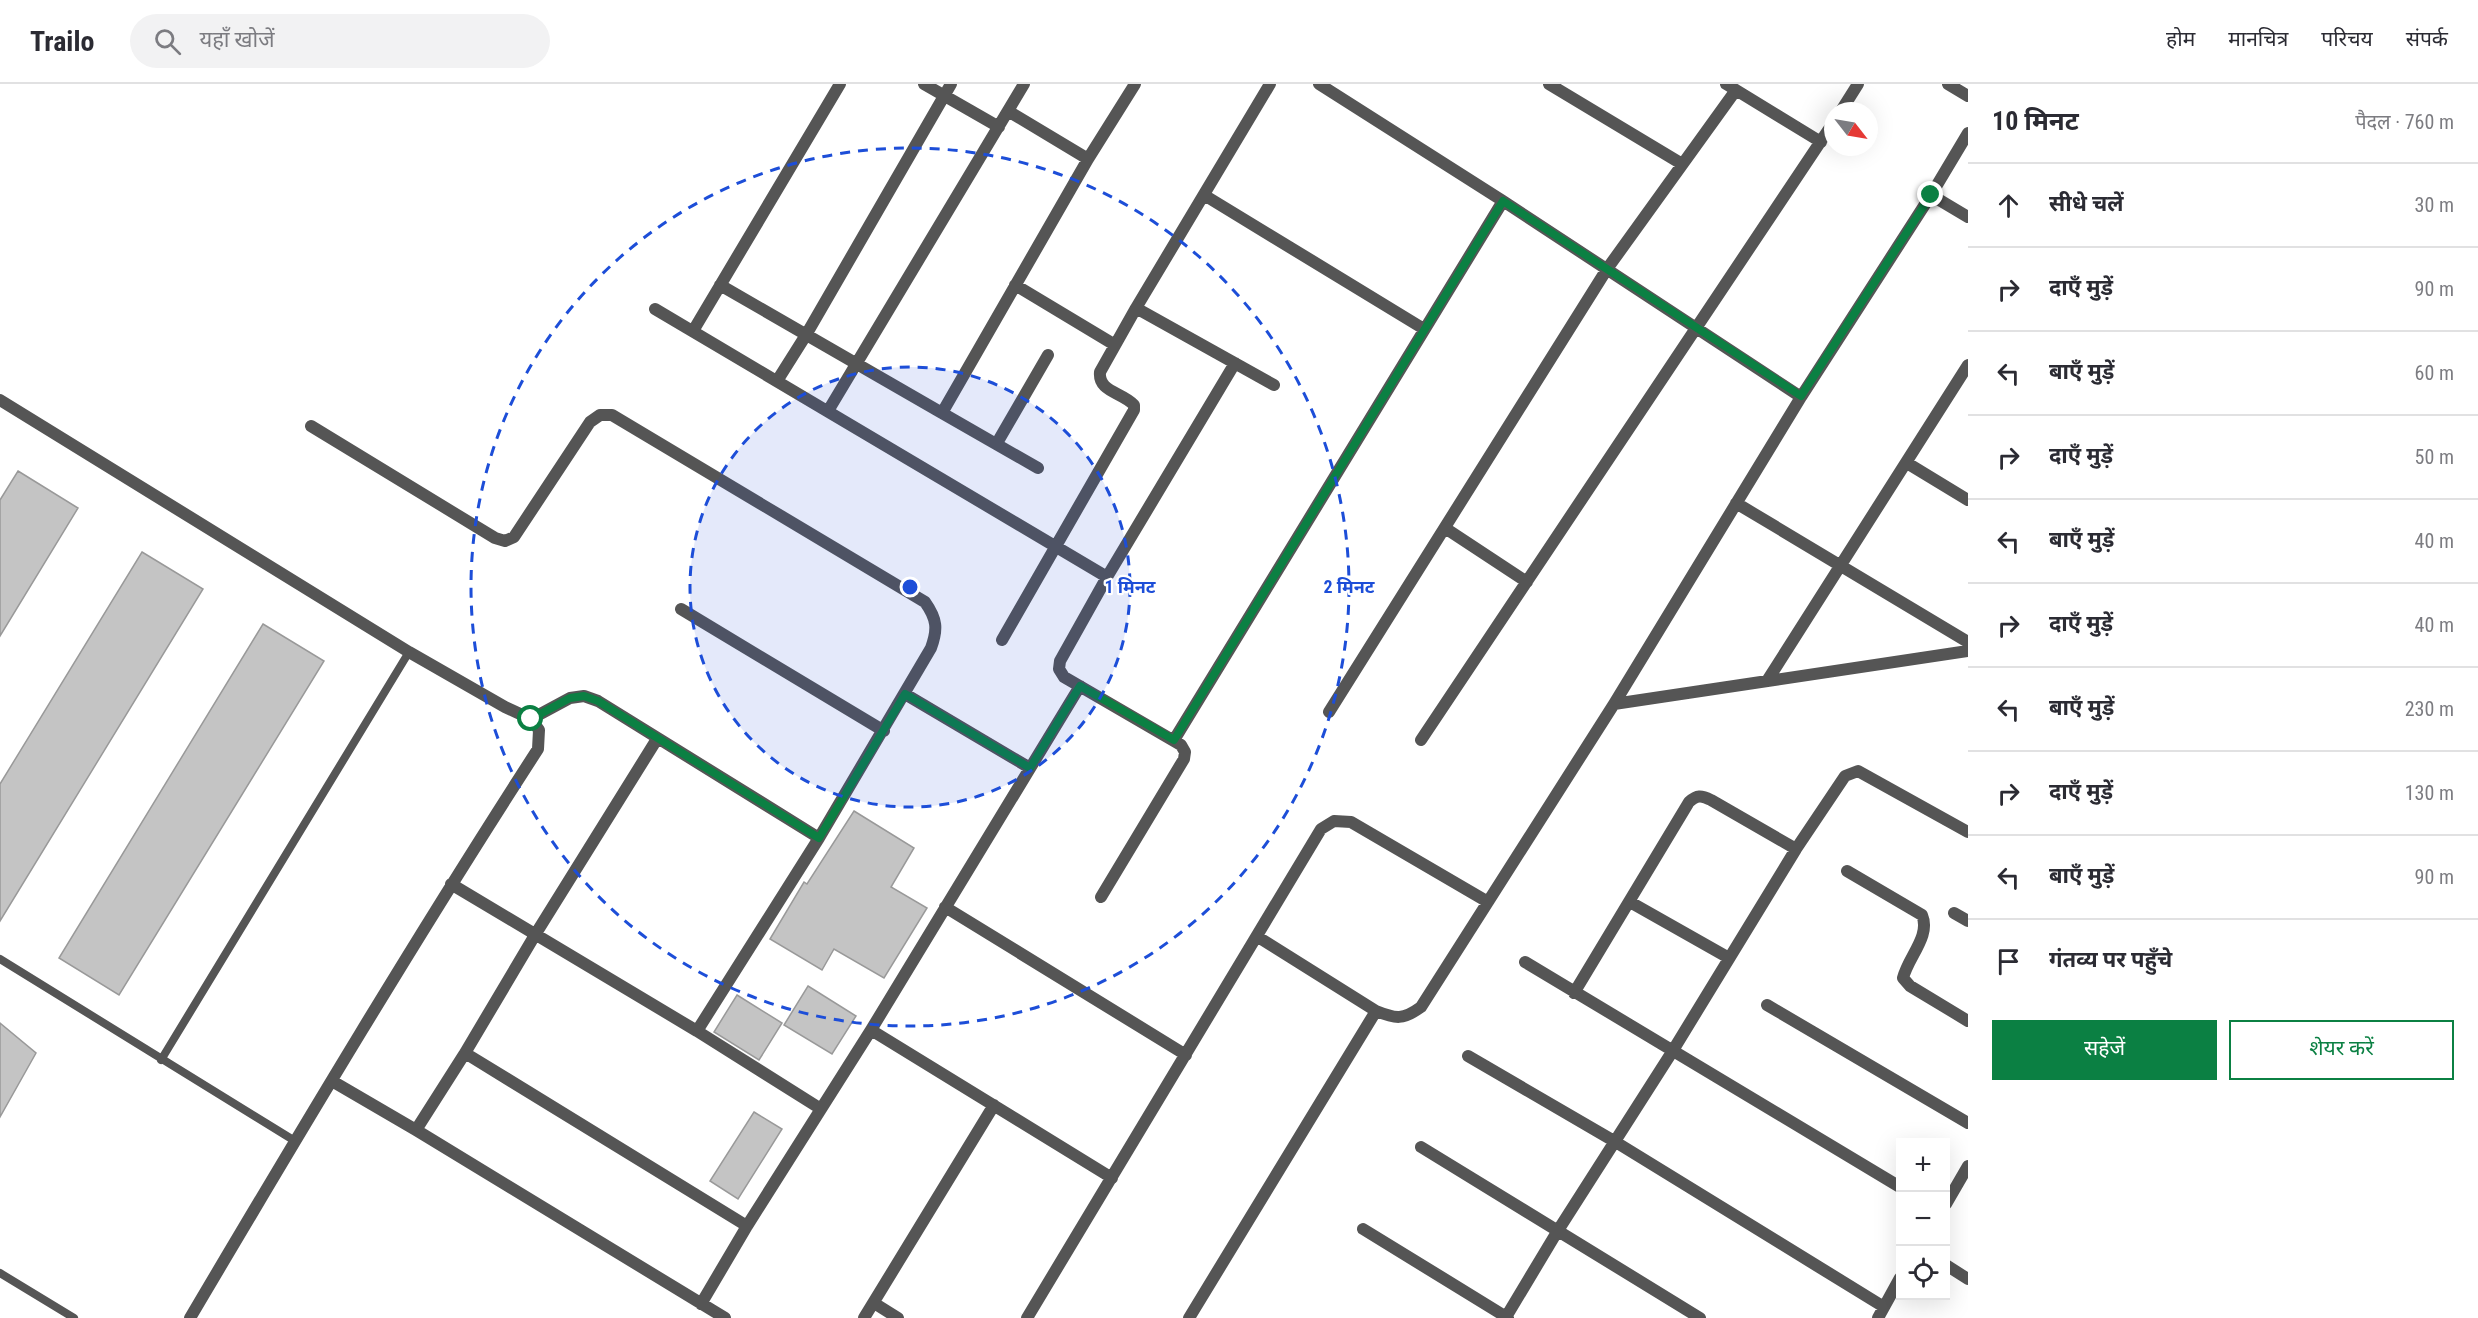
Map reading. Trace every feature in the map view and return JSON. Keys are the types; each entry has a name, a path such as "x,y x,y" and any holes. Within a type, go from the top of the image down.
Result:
{"street":[{"path":"693,331 840,84"},
{"path":"924,84 999,127"},
{"path":"777,381 951,84"},
{"path":"828,411 1024,84"},
{"path":"942,413 1088,159 1135,84"},
{"path":"1002,640 1134,410 1134,405 1130,401 1104,387 1100,379 1100,372 1270,84"},
{"path":"1319,84 1801,396"},
{"path":"1549,84 1682,164"},
{"path":"1847,102 1858,84"},
{"path":"1948,84 1968,96"},
{"path":"1329,712 1607,269 1682,164 1731,87 1821,142"},
{"path":"1008,111 1088,159"},
{"path":"1258,937 1376,1011 1394,1018 1408,1016 1421,1007 1614,704 1801,396 1931,195 1968,133"},
{"path":"1422,740 1824,137"},
{"path":"1204,195 1424,329"},
{"path":"1931,195 1968,217"},
{"path":"1174,740 1503,201"},
{"path":"720,285 1038,468"},
{"path":"1016,285 1115,345"},
{"path":"1136,308 1274,385"},
{"path":"656,309 1107,577"},
{"path":"997,443 1048,355"},
{"path":"1101,897 1184,759 1185,752 1174,740 1064,677 1059,669 1060,661 1107,577 1235,363"},
{"path":"1767,681 1967,370"},
{"path":"0,400 409,652 505,707 531,719 539,730 538,749 451,884 294,1141 190,1318"},
{"path":"310,426 495,538 505,541 514,537 590,422 600,415 612,415 925,602 935,616 937,632 931,648 884,731 697,1031"},
{"path":"1907,463 1968,500"},
{"path":"1736,503 1968,642"},
{"path":"1445,528 1527,582"},
{"path":"681,609 884,731"},
{"path":"1614,704 1968,651"},
{"path":"701,1304 1080,686"},
{"path":"905,694 1030,768"},
{"path":"531,719 570,698 584,696 598,701 819,838"},
{"path":"416,1130 657,739"},
{"path":"1363,1228 1507,1317 1557,1232 1672,1052 1796,849 1845,776 1858,771 1968,832"},
{"path":"1574,993 1689,802 1696,796 1703,796 1711,800 1796,849"},
{"path":"1026,1318 1258,937 1321,829 1334,820 1351,822 1488,902"},
{"path":"1847,871 1922,915 1926,922 1924,933 1905,967 1903,978 1910,986 1968,1021"},
{"path":"451,884 697,1031 821,1109"},
{"path":"1630,902 1729,958"},
{"path":"945,907 1186,1054"},
{"path":"1954,913 1968,921"},
{"path":"1525,962 1672,1052 1896,1184"},
{"path":"1767,1005 1968,1123"},
{"path":"1188,1318 1376,1011"},
{"path":"871,1030 1112,1178"},
{"path":"465,1053 747,1226"},
{"path":"1468,1056 1614,1141 1881,1313 1896,1285"},
{"path":"332,1081 725,1318"},
{"path":"864,1318 994,1105"},
{"path":"1421,1147 1700,1318"},
{"path":"1950,1198 1967,1170"},
{"path":"1950,1268 1968,1279"},
{"path":"874,1303 898,1318"}],"lane":[{"path":"162,1060 409,652"},
{"path":"0,959 294,1141"},
{"path":"0,1273 74,1318"}],"building":[{"path":"18,471 78,508 0,636 0,500"},
{"path":"142,552 203,589 0,921 0,784"},
{"path":"263,624 324,661 119,995 59,958"},
{"path":"854,811 914,848 891,887 927,908 884,978 834,949 822,970 770,939 804,882 807,884"},
{"path":"808,986 856,1016 832,1054 784,1025"},
{"path":"737,995 782,1023 759,1060 714,1032"},
{"path":"0,1023 36,1053 0,1117"},
{"path":"754,1112 782,1129 738,1199 710,1181"}],"route":[{"path":"531,719 570,698 584,696 598,701 819,838 905,694 1030,768 1080,686 1174,740 1503,201 1801,396 1931,195"}]}
